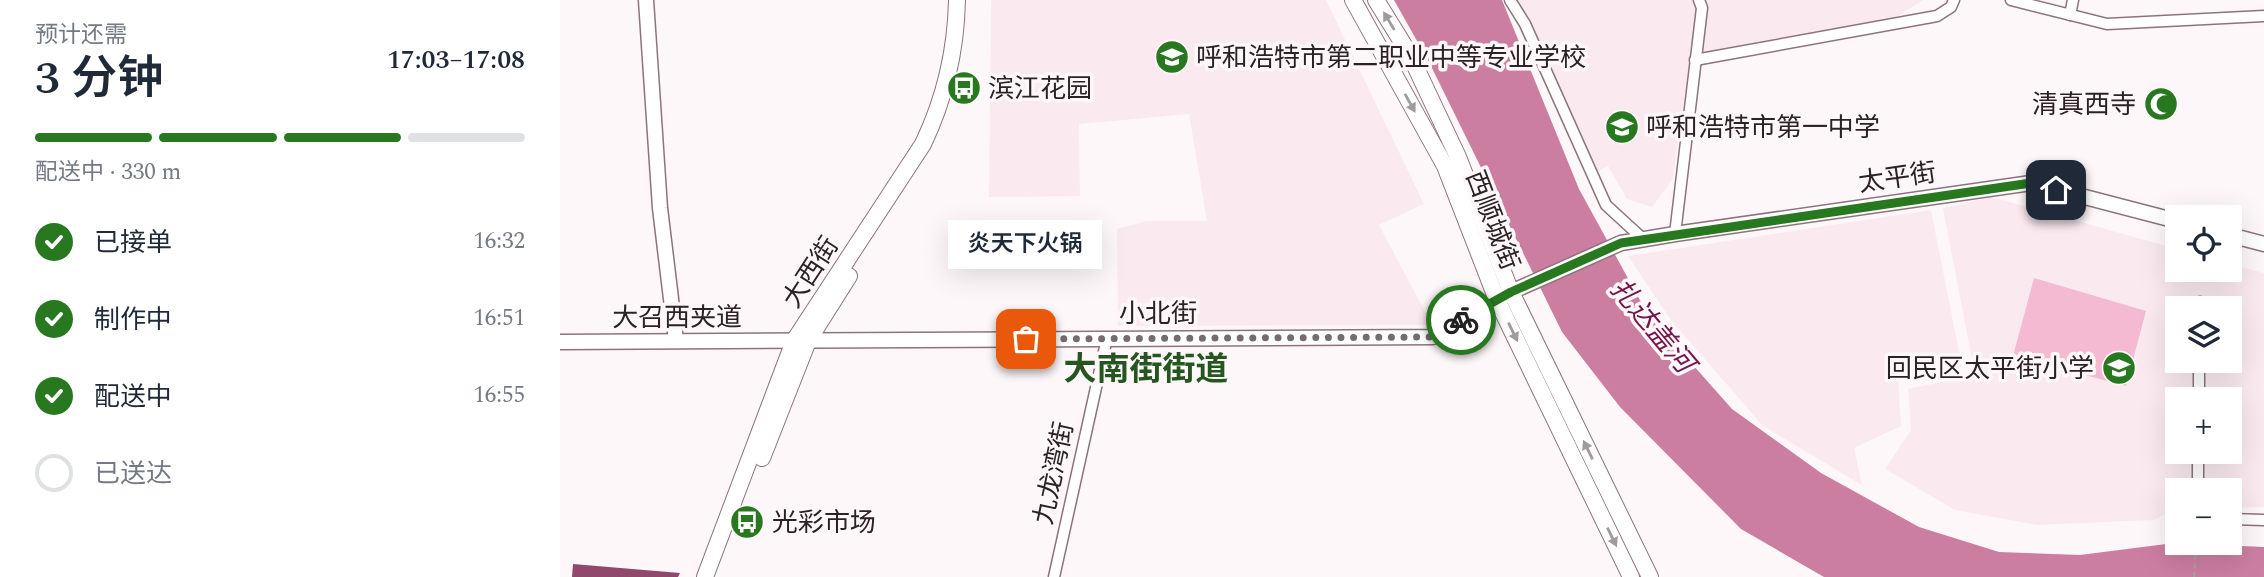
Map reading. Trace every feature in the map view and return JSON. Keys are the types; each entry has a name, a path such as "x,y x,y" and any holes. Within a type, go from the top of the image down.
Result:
{"main road":[{"name":"大西街","path":"705,577 801,341 923,144 948,79 957,0"},
{"name":"大西街","path":"715,577 801,341 936,137 947,110 960,61 965,0"},
{"name":"西顺城街","path":"1353,0 1445,166 1631,577"},
{"name":"西顺城街","path":"1376,0 1410,55 1458,158 1504,296 1650,577"}],"street":[{"path":"646,0 660,208 677,340"},
{"path":"1510,0 1525,24 1606,205 1643,239"},
{"path":"1675,234 1702,8 1699,0"},
{"path":"1695,60 1937,16 1951,7 1954,0"},
{"path":"2011,0 2107,24 2264,16"},
{"path":"2070,15 2073,0"},
{"name":"太平街","path":"1621,243 2031,183 2165,218"},
{"path":"2242,238 2264,244"},
{"name":"小北街","path":"801,341 1433,337 1504,296 1621,243"},
{"name":"九龙湾街","path":"1054,577 1107,338"},
{"name":"大召西夹道","path":"560,342 801,341"},
{"path":"2242,519 2264,520"}],"path":[{"path":"2194,577 2195,555"}],"shaded area":[{"name":"呼和浩特市第二职业中等专业学校","path":"991,0 1326,0 1424,204 1379,225 1432,325 1118,326 1117,229 1147,221 1207,221 1189,114 1079,124 1080,196 989,197"},
{"name":"呼和浩特市第一中学","path":"1506,0 1923,0 1886,24 1704,53 1695,18 1673,179 1652,207 1627,199 1608,166 1587,177"},
{"name":"回民区太平街小学","path":"1992,197 2165,246 2165,282 2242,282 2242,267 2264,273 2264,507 2242,508 2242,478 2165,478 2165,514 2154,520 2037,525 1955,510 1885,469 1911,430 1908,389 1975,375 1943,208"},
{"path":"1931,210 1962,367 1898,380 1901,426 1854,448 1862,485 1763,426 1671,320 1628,256"},
{"path":"2034,278 2146,311 2126,386 2013,356"}],"water":[{"name":"扎达盖河","path":"1394,0 1502,0 1579,189 1647,313 1732,409 1821,473 1919,527 1999,552 2080,555 2165,544 2165,555 2242,555 2242,546 2264,547 2264,577 1824,577 1741,529 1620,407 1562,332 1430,64"}],"building":[{"path":"573,564 680,573 678,577 572,577"}],"way so far":[{"path":"1026,339 1433,337 1461,320"}],"place":[{"name":"呼和浩特市第二职业中等专业学校","path":"1172,57"},
{"name":"滨江花园","path":"964,88"},
{"name":"清真西寺","path":"2161,104"},
{"name":"呼和浩特市第一中学","path":"1622,127"},
{"name":"炎天下火锅","path":"1026,339"},
{"name":"回民区太平街小学","path":"2119,368"},
{"name":"光彩市场","path":"747,522"}],"district":[{"name":"大南街街道","path":"1146,368"}],"route":[{"path":"1461,320 1511,292 1621,243 2031,183 2056,190"}]}
